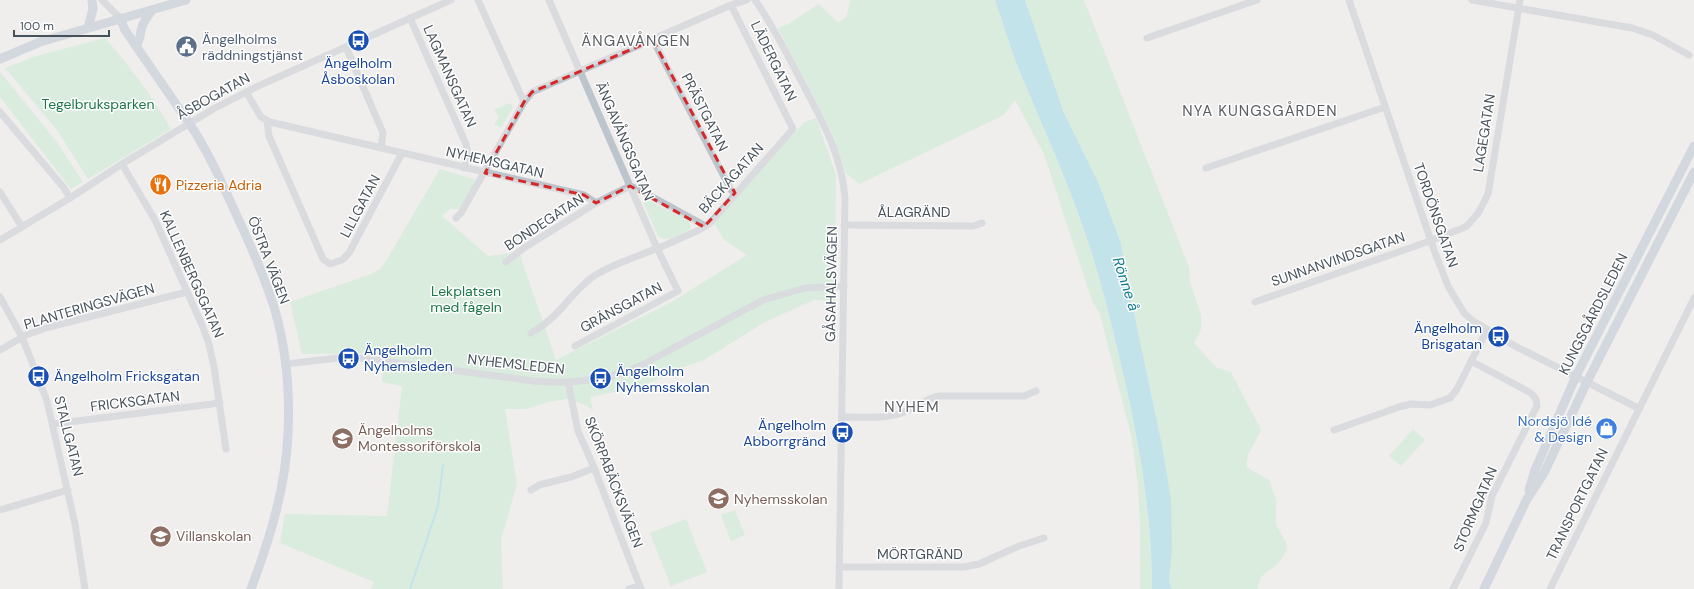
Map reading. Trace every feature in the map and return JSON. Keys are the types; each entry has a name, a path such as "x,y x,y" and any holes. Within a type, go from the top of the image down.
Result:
{"main road":[{"path":"88,28 93,9 92,0"},
{"path":"0,59 40,42 186,0"},
{"path":"136,46 141,37 146,19 152,10"},
{"name":"ÖSTRA VÄGEN","path":"120,18 136,46 189,124 225,187 260,270 274,308 286,364 288,433 283,483 273,524 251,589"},
{"name":"KUNGSGÅRDSLEDEN","path":"1527,499 1535,470 1576,376 1694,146"},
{"name":"KUNGSGÅRDSLEDEN","path":"1484,589 1527,499 1544,474 1587,382 1694,172"}],"street":[{"name":"ÖSTRA VÄGEN","path":"102,0 120,18"},
{"name":"ÅSBOGATAN","path":"0,240 22,228 122,164 246,92 451,0"},
{"path":"478,0 524,102"},
{"name":"ÄNGAVÅNGSGATAN","path":"549,0 630,186 678,291"},
{"path":"456,218 463,211 524,102 532,92 581,72 731,5 747,0"},
{"name":"GÅSAHALSVÄGEN","path":"755,0 782,44 824,125 838,158 843,178 844,286 839,589"},
{"path":"1147,38 1257,0"},
{"name":"TORDÖNSGATAN","path":"1349,0 1430,241 1448,286 1457,302 1468,317 1487,330 1515,346 1576,376"},
{"path":"1472,0 1632,28 1653,35 1689,56"},
{"name":"LAGEGATAN","path":"1430,241 1467,226 1485,203 1490,184 1520,0"},
{"name":"LÄDERGATAN","path":"731,5 793,129"},
{"name":"LAGMANSGATAN","path":"410,18 466,144 468,154 464,168"},
{"name":"PRÄSTGATAN","path":"653,40 730,190 735,193"},
{"path":"346,47 383,133 381,148"},
{"path":"246,92 259,114 267,121"},
{"path":"1206,168 1385,107"},
{"path":"0,112 64,188 70,198"},
{"name":"NYHEMSGATAN","path":"267,121 584,195 596,203"},
{"name":"LILLGATAN","path":"267,121 269,136 323,259 334,264 342,260 349,253 402,153"},
{"name":"BÄCKAGATAN","path":"531,333 554,318 579,288 594,276 704,227 793,129"},
{"name":"KALLENBERGSGATAN","path":"122,164 155,220 202,324 209,344 220,403 226,449"},
{"path":"596,203 630,186 702,224 704,227"},
{"path":"0,192 22,228"},
{"name":"BONDEGATAN","path":"506,262 524,248 596,203"},
{"name":"ÅLAGRÄND","path":"844,225 973,226 982,223"},
{"name":"SUNNANVINDSGATAN","path":"1255,302 1430,241"},
{"name":"NYHEMSLEDEN","path":"286,364 338,358 360,358 534,381 568,382 600,379 640,366 763,300 805,288 844,286"},
{"name":"GRÄNSGATAN","path":"575,346 678,291"},
{"name":"PLANTERINGSVÄGEN","path":"0,350 22,337 49,327 187,292"},
{"name":"STALLGATAN","path":"0,297 22,337 43,386 76,524 85,589"},
{"name":"TRANSPORTGATAN","path":"1550,589 1638,408 1694,298"},
{"path":"1334,430 1411,404 1430,405 1447,399 1456,392 1487,330"},
{"name":"STORMGATAN","path":"1453,589 1486,523 1492,496 1537,406 1536,399 1531,393 1471,361"},
{"path":"1576,376 1638,408"},
{"name":"SKÖRPABÄCKSVÄGEN","path":"568,382 578,431 594,468 640,588"},
{"path":"842,417 893,415 939,396 1024,396 1036,390"},
{"name":"FRICKSGATAN","path":"53,424 220,403"},
{"path":"531,490 539,485 571,477 594,468"},
{"path":"0,510 68,490"},
{"name":"MÖRTGRÄND","path":"839,567 964,567 979,564 1019,546 1044,538"},
{"path":"629,589 640,588"}],"highlighted area":[{"path":"653,40 735,193 704,227 630,186 596,203 584,195 485,173 524,102 532,92"}],"green space":[{"path":"850,0 995,0 1019,70 1063,173 1079,215 1104,294 1125,381 1142,469 1149,529 1152,589 1140,589 1140,524 1138,488 1132,439 1100,314 1092,301 1044,154 1015,100 1004,115 859,184 846,173 831,131 778,28 788,24 819,4 838,23 847,16"},
{"path":"1025,0 1084,0 1189,267 1190,282 1201,315 1201,329 1194,343 1217,368 1231,372 1261,430 1248,455 1246,467 1269,480 1276,499 1276,525 1286,542 1287,550 1277,564 1264,574 1259,583 1258,589 1172,589 1169,581 1172,551 1162,445 1129,289 1121,243 1099,184 1064,113"},
{"name":"Tegelbruksparken","path":"105,38 156,104 171,129 88,179 57,130 5,68 36,56"},
{"path":"0,72 56,141 83,182 71,189 0,97"},
{"path":"510,103 513,107 501,128 494,124 499,117 494,110"},
{"name":"Lekplatsen med fågeln","path":"816,118 836,175 835,301 814,300 765,322 704,360 681,368 647,384 590,397 593,410 583,404 567,399 548,402 526,409 505,409 517,484 501,540 503,589 371,589 374,582 280,543 285,514 387,516 402,386 382,382 383,353 302,354 290,302 371,274 380,269 440,169 476,180 463,209 450,209 442,216 488,256 519,252 556,360 673,301 747,255 724,240 714,223 797,130 805,122"},
{"path":"644,200 648,200 688,220 691,228 677,236 665,239 661,238 658,236 644,204"},
{"path":"1413,429 1425,440 1401,466 1389,456"},
{"path":"735,510 745,535 731,541 721,515"},
{"path":"686,519 707,572 671,586 650,533"}],"water":[{"name":"Rönne å","path":"995,0 1025,0 1064,113 1099,184 1121,243 1129,289 1162,445 1171,499 1172,551 1169,581 1172,589 1152,589 1149,529 1142,469 1125,381 1104,294 1071,194 1019,70"}],"waterway":[{"path":"410,589 438,506 443,465"}],"place":[{"name":"Ängelholm Åsboskolan","path":"358,41"},
{"name":"Ängelholms räddningstjänst","path":"187,47"},
{"name":"Pizzeria Adria","path":"160,185"},
{"name":"Ängelholm Brisgatan","path":"1498,336"},
{"name":"Ängelholm Nyhemsleden","path":"348,358"},
{"name":"Ängelholm Fricksgatan","path":"39,376"},
{"name":"Ängelholm Nyhemsskolan","path":"600,379"},
{"name":"Nordsjö Idé & Design","path":"1607,429"},
{"name":"Ängelholm Abborrgränd","path":"842,433"},
{"name":"Ängelholms Montessoriförskola","path":"343,438"},
{"name":"Nyhemsskolan","path":"719,499"},
{"name":"Villanskolan","path":"161,536"}],"district":[{"name":"ÄNGAVÅNGEN","path":"636,41"},
{"name":"NYA KUNGSGÅRDEN","path":"1260,111"},
{"name":"NYHEM","path":"912,407"}]}
